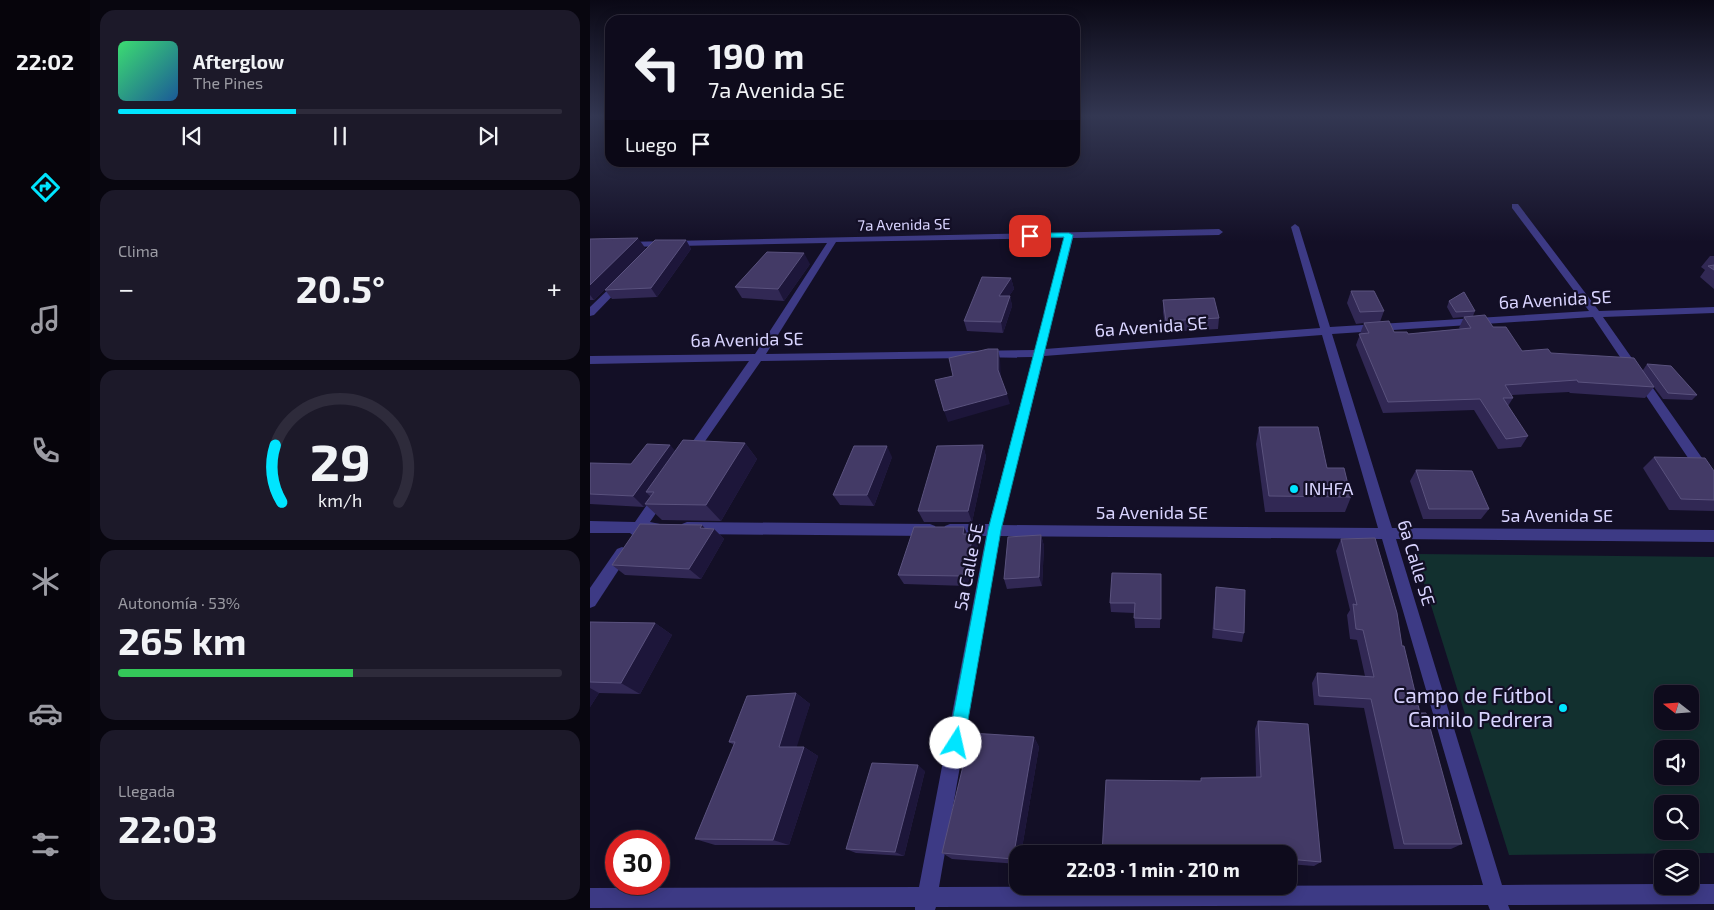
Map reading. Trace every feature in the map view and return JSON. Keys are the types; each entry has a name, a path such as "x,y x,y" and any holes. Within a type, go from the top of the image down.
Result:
{"street":[{"path":"1515,206 1596,314 1714,485"},
{"name":"6a Calle SE","path":"1295,226 1497,902"},
{"name":"7a Avenida SE","path":"620,244 655,248 833,240 1219,232"},
{"name":"5a Calle SE","path":"926,904 994,530 1069,235"},
{"path":"684,463 758,357 833,240"},
{"path":"590,313 624,279"},
{"name":"6a Avenida SE","path":"590,360 1039,353 1327,331 1596,314 1714,310"},
{"path":"590,601 667,487"},
{"name":"5a Avenida SE","path":"590,527 1714,536"},
{"path":"590,898 926,904 1497,902 1714,894"}],"green space":[{"name":"Campo de Fútbol Camilo Pedrera","path":"1415,554 1714,557 1714,853 1699,853 1699,850 1654,850 1654,854 1509,855"}],"building":[{"path":"638,238 590,285 590,239"},
{"path":"655,240 686,240 651,288 605,290"},
{"path":"767,252 804,253 778,289 735,287"},
{"path":"982,277 1011,278 999,296 1010,296 1001,322 964,321"},
{"path":"1351,291 1374,291 1384,311 1360,312"},
{"path":"1464,292 1475,311 1456,312 1449,301"},
{"path":"1214,298 1219,318 1166,321 1163,300"},
{"path":"1485,315 1493,327 1506,327 1522,351 1548,349 1551,353 1634,358 1654,387 1578,382 1577,380 1505,385 1513,398 1503,398 1528,436 1506,439 1480,399 1388,402 1359,334 1369,333 1364,323 1389,321 1394,332 1407,332 1408,334 1471,328 1464,317"},
{"path":"988,349 998,349 998,370 1007,394 944,411 935,380 953,376 949,358"},
{"path":"1647,364 1671,366 1697,395 1668,393"},
{"path":"1259,427 1318,427 1327,468 1344,468 1351,497 1269,496"},
{"path":"683,440 745,443 706,505 645,504 654,492 646,492"},
{"path":"647,444 670,445 633,496 590,494 590,463 631,464"},
{"path":"983,445 968,511 918,511 937,446"},
{"path":"854,446 887,446 867,495 833,495"},
{"path":"1654,457 1705,458 1714,471 1714,500 1681,499"},
{"path":"1416,470 1472,471 1489,509 1429,509"},
{"path":"640,524 702,525 700,528 714,529 689,569 612,565"},
{"path":"914,527 964,527 963,534 974,534 962,576 898,575"},
{"path":"1041,535 1039,577 1004,579 1008,537"},
{"path":"1375,538 1397,613 1402,646 1404,646 1420,713 1426,713 1462,844 1404,844 1371,699 1319,696 1317,673 1374,677 1363,630 1356,629 1353,604 1357,605 1341,539"},
{"path":"1112,573 1161,574 1161,619 1134,618 1135,603 1110,603"},
{"path":"1216,587 1245,590 1244,633 1214,629"},
{"path":"590,622 655,623 621,683 590,682"},
{"path":"796,693 779,747 804,747 773,840 695,839 735,742 729,742 747,696"},
{"path":"1258,721 1308,724 1321,862 1297,860 1297,845 1102,845 1106,780 1201,781 1201,778 1261,777"},
{"path":"971,733 1034,737 1015,845 1009,845 1009,859 942,853"},
{"path":"872,763 918,765 895,852 846,849"}],"place":[{"name":"INHFA","path":"1294,489"},
{"name":"Campo de Fútbol Camilo Pedrera","path":"1563,708"}],"route":[{"path":"956,743 994,530 1069,235 1030,236"}]}
